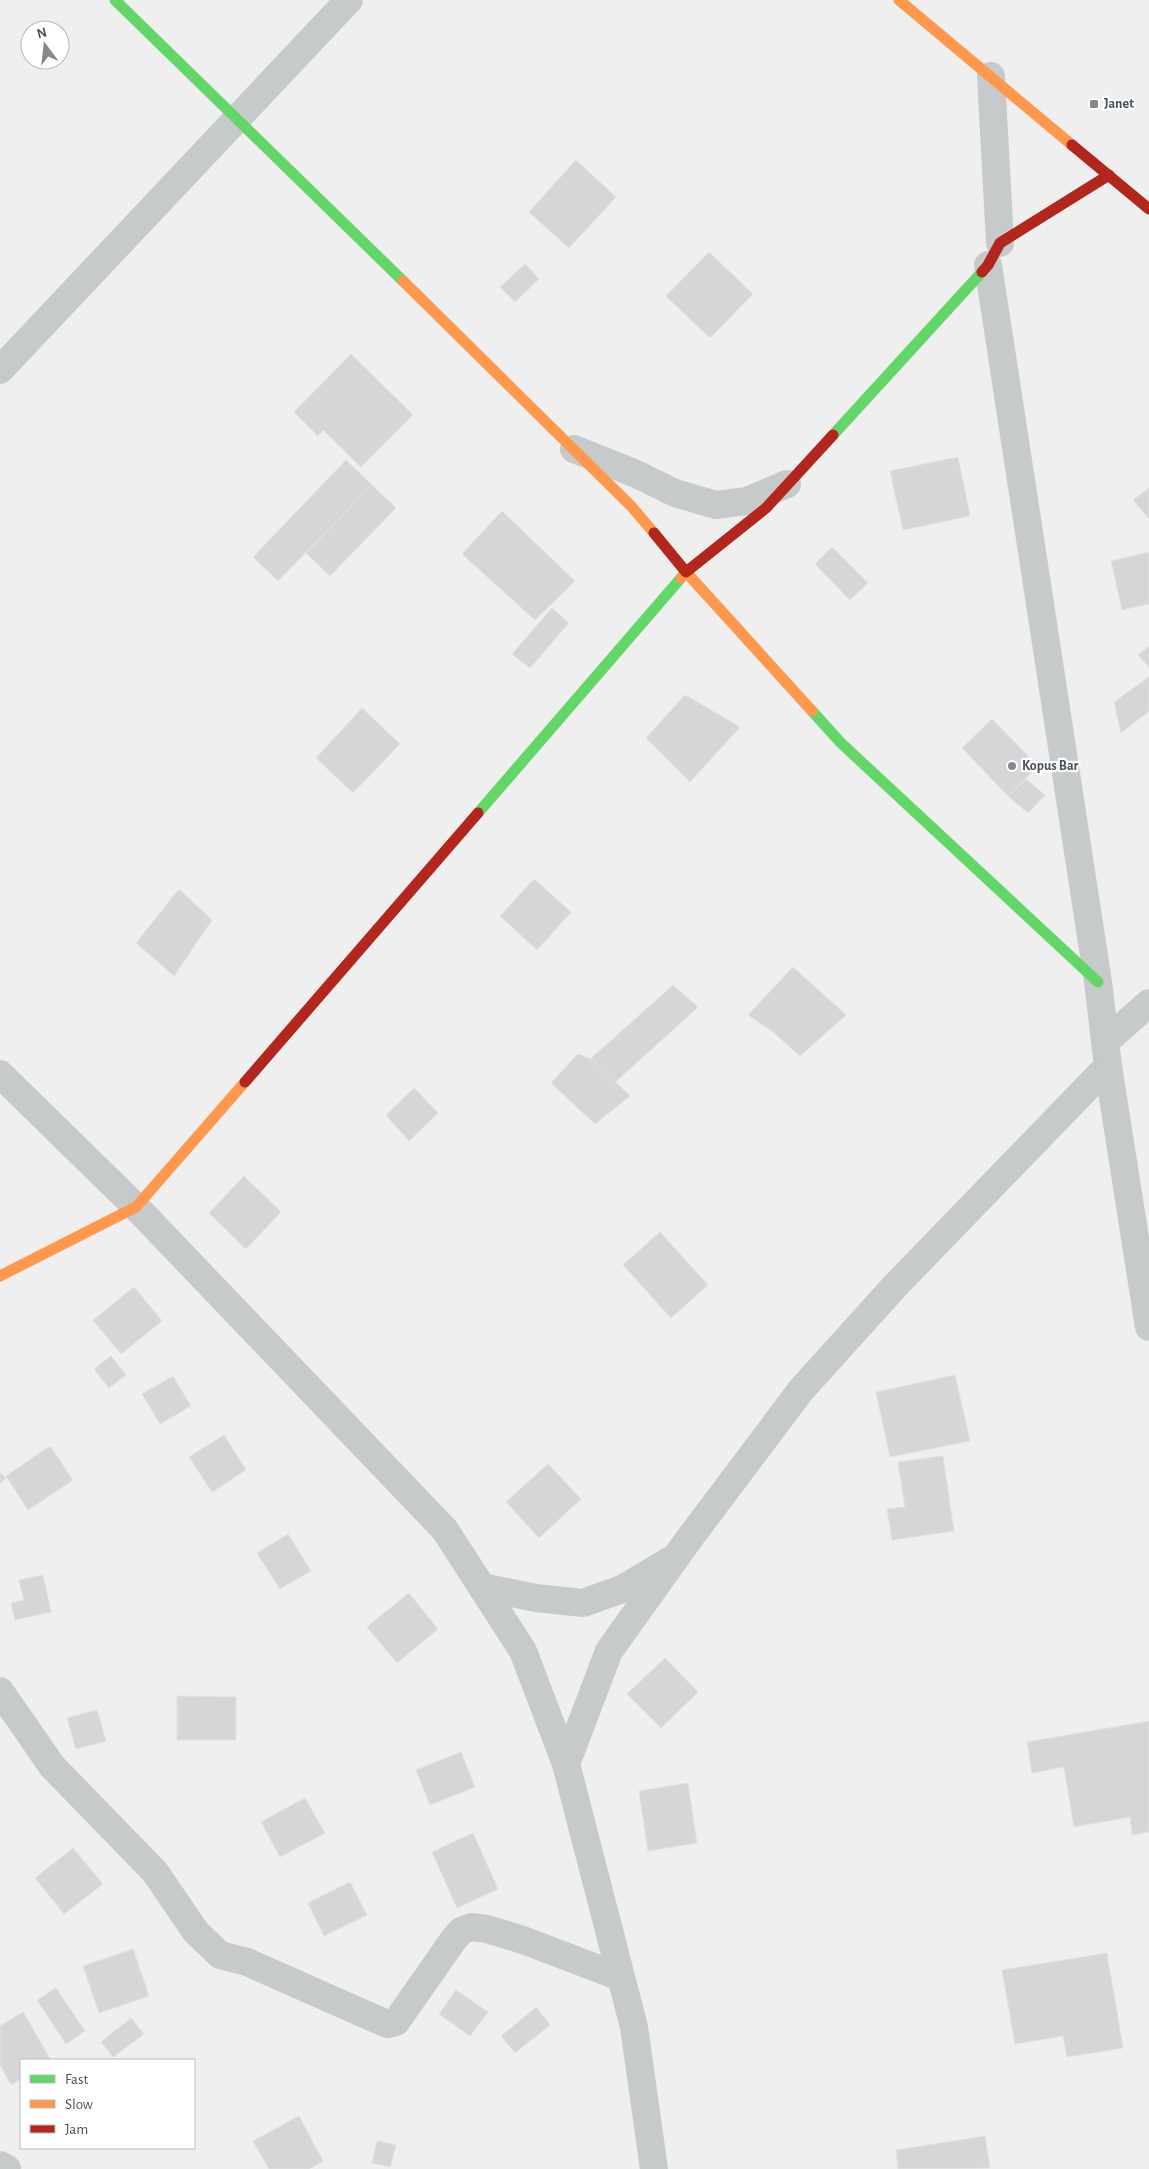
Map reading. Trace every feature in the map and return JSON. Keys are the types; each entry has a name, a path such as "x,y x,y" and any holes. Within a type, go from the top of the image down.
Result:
{"street":[{"path":"115,0 237,117 631,506 686,572 841,743 1098,982"},
{"path":"0,370 348,0"},
{"path":"899,0 1149,209"},
{"path":"991,76 994,254 1107,1054 1149,1328"},
{"path":"0,1276 136,1206 686,572 766,508 994,254 1109,175"},
{"path":"574,449 634,473 675,493 716,505 747,501 787,484"},
{"path":"566,1764 609,1651 677,1556 801,1390 1107,1054 1149,1003"},
{"path":"0,1074 136,1206 445,1530 523,1651 566,1764 634,2028 654,2169"},
{"path":"482,1587 536,1598 583,1603 622,1589 677,1556"},
{"path":"0,1691 52,1766 155,1872 196,1932 220,1954 247,1962 387,2024 396,2022 454,1939 461,1931 471,1927 486,1929 523,1940 620,1977"},
{"path":"0,2165 8,2169"}],"building":[{"path":"576,160 616,197 569,248 529,212"},
{"path":"709,252 753,294 710,338 666,296"},
{"path":"525,264 539,279 515,302 500,287"},
{"path":"351,354 413,415 361,467 323,430 318,436 294,412"},
{"path":"958,457 970,516 903,530 890,471"},
{"path":"346,460 372,485 278,581 253,557"},
{"path":"372,485 396,508 330,576 306,553"},
{"path":"1149,488 1149,519 1133,500"},
{"path":"502,511 575,581 535,620 462,554"},
{"path":"832,547 868,583 850,600 815,564"},
{"path":"1149,552 1149,604 1122,610 1111,561"},
{"path":"552,608 569,623 530,668 512,654"},
{"path":"1149,646 1149,667 1138,655"},
{"path":"1149,677 1149,711 1121,733 1114,702"},
{"path":"685,695 740,727 690,782 646,738"},
{"path":"362,708 400,744 353,793 316,758"},
{"path":"992,719 1038,766 1008,796 962,748"},
{"path":"1026,779 1045,795 1028,813 1008,796"},
{"path":"534,879 571,912 537,950 500,916"},
{"path":"179,889 212,920 174,976 136,943"},
{"path":"793,967 846,1015 800,1056 772,1031 748,1015"},
{"path":"673,985 698,1007 611,1086 586,1063"},
{"path":"578,1054 591,1059 630,1096 595,1124 551,1083"},
{"path":"414,1088 438,1113 409,1141 386,1115"},
{"path":"244,1176 281,1212 246,1249 209,1213"},
{"path":"660,1232 708,1285 671,1318 623,1265"},
{"path":"134,1287 162,1321 121,1354 93,1320"},
{"path":"111,1356 126,1375 109,1388 94,1369"},
{"path":"955,1375 970,1441 890,1457 876,1392"},
{"path":"173,1376 191,1406 160,1424 142,1394"},
{"path":"224,1435 246,1470 212,1492 189,1457"},
{"path":"50,1446 73,1480 28,1510 6,1476"},
{"path":"943,1456 954,1531 892,1540 887,1509 905,1507 898,1462"},
{"path":"548,1464 581,1499 539,1538 506,1502"},
{"path":"0,1472 6,1478 0,1484"},
{"path":"288,1534 311,1571 280,1589 257,1553"},
{"path":"43,1575 51,1612 15,1620 11,1603 24,1600 19,1580"},
{"path":"409,1593 438,1629 397,1663 367,1627"},
{"path":"665,1658 698,1692 661,1728 627,1694"},
{"path":"177,1696 236,1697 236,1740 177,1740"},
{"path":"97,1710 106,1741 76,1749 67,1718"},
{"path":"1149,1721 1149,1832 1132,1835 1130,1817 1074,1827 1064,1767 1032,1773 1027,1742"},
{"path":"461,1752 475,1787 430,1805 416,1770"},
{"path":"688,1783 697,1843 648,1851 639,1791"},
{"path":"305,1798 325,1833 280,1857 261,1822"},
{"path":"473,1833 498,1889 457,1908 432,1852"},
{"path":"73,1848 103,1884 64,1914 35,1878"},
{"path":"350,1882 367,1915 324,1936 308,1903"},
{"path":"133,1949 149,1996 99,2013 83,1966"},
{"path":"1107,1953 1123,2048 1067,2057 1063,2036 1015,2044 1002,1970"},
{"path":"56,1988 85,2031 66,2044 37,2000"},
{"path":"456,1990 488,2012 470,2036 439,2014"},
{"path":"536,2007 550,2025 515,2053 501,2036"},
{"path":"23,2012 50,2059 20,2059 20,2080 11,2085 0,2065 0,2026"},
{"path":"131,2018 144,2034 113,2057 101,2042"},
{"path":"299,2116 323,2161 309,2169 269,2169 253,2141"},
{"path":"985,2136 990,2168 898,2169 896,2150"},
{"path":"377,2141 396,2145 390,2167 372,2163"}],"traffic: fast":[{"path":"115,0 403,281"},
{"path":"833,435 982,272"},
{"path":"478,813 681,578"},
{"path":"812,711 841,743 1098,982"}],"traffic: slow":[{"path":"899,0 1072,145"},
{"path":"403,281 631,506 654,533"},
{"path":"681,578 686,572 812,711"},
{"path":"0,1276 136,1207 245,1082"}],"traffic: jam":[{"path":"1072,145 1149,209"},
{"path":"982,272 1000,243 1109,175"},
{"path":"654,533 686,572 766,508 833,435"},
{"path":"245,1082 478,813"}],"place":[{"name":"Janet","path":"1094,104"},
{"name":"Kopus Bar","path":"1012,766"}]}
